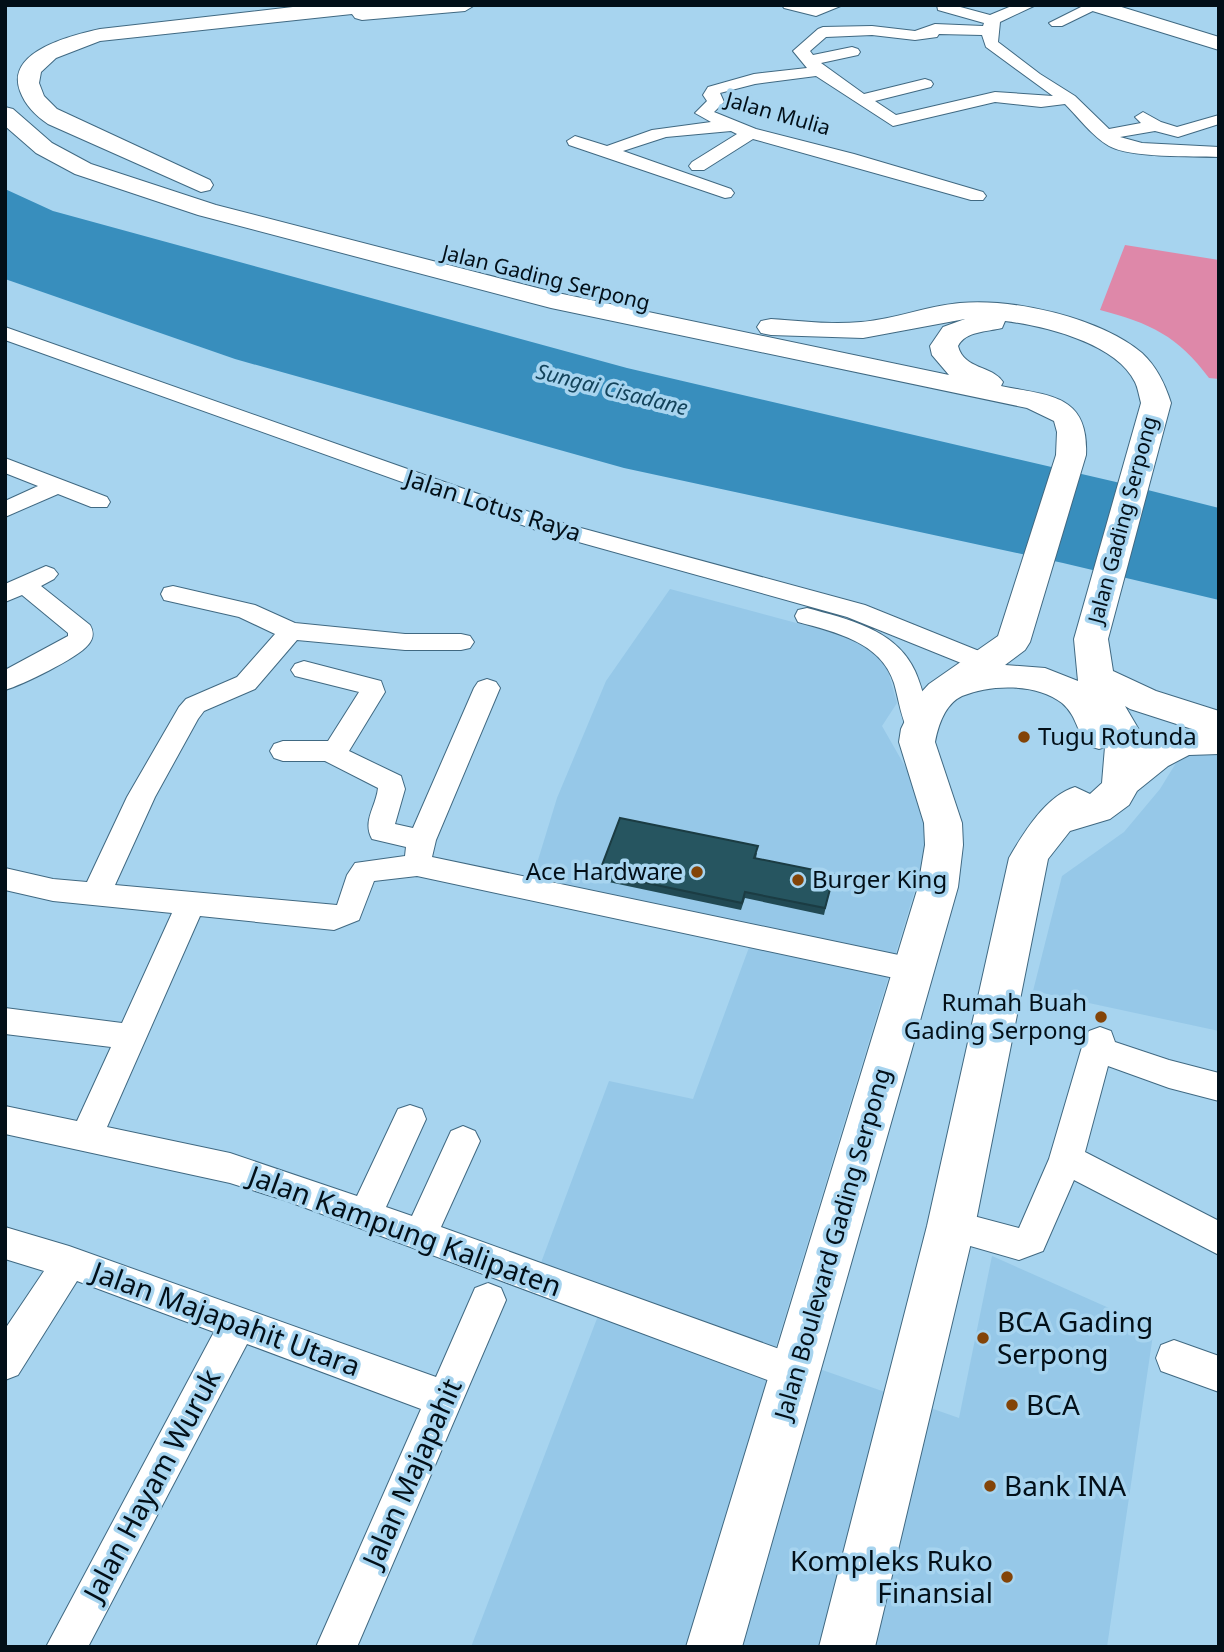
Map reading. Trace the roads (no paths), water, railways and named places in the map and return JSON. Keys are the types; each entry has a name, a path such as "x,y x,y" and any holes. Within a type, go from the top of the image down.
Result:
{"main road":[{"path":"14,61 33,45 75,29 261,5"},
{"name":"Jalan Gading Serpong","path":"390,5 290,13 100,36 69,43 48,54 33,67 27,78 29,90 39,106 58,121 79,128 170,173 233,199 351,231 704,316 755,325 860,330 973,310 1040,318 1124,352 1145,371 1155,392 1156,403 1091,639 1096,682"},
{"path":"290,13 360,14 465,5"},
{"path":"1107,7 1219,33"},
{"path":"1107,7 1219,44"},
{"name":"Jalan Gading Serpong","path":"5,114 44,148 62,159 207,210 551,300 1050,405 1068,417 1072,423 1071,456 1013,642 985,663"},
{"path":"44,148 73,154 92,150 94,142 79,128"},
{"path":"96,173 89,164 90,161 98,156 112,155 170,173"},
{"path":"1033,401 956,367 948,358 945,346 948,336 958,328 987,322 1065,326"},
{"path":"919,728 929,707 947,690 985,663"},
{"path":"847,1647 951,1226 1029,858 1042,837 1091,785 1102,762 1099,734 1085,706 1054,684 1028,676 988,676 947,690"},
{"path":"1096,682 1219,724"},
{"path":"1059,820 1097,809 1116,795 1121,783 1124,736 1096,682"},
{"name":"Jalan Boulevard Gading Serpong","path":"713,1647 797,1373 938,887 944,845 943,823 917,742 919,728"},
{"path":"1121,783 1161,751 1170,747 1205,739 1219,741"}],"street":[{"path":"789,5 820,12 836,5"},
{"path":"1029,5 995,17 990,26 993,48 1069,99 1105,135 1124,147 1219,152"},
{"path":"1057,23 1107,7"},
{"path":"942,10 990,26"},
{"path":"820,12 824,17 817,24 817,28 836,34 860,30 921,36 932,34 929,31 935,29 990,26"},
{"path":"823,32 801,50 813,66 893,121 995,97 1041,102 1069,99"},
{"path":"813,66 852,52"},
{"name":"Jalan Mulia","path":"813,66 714,90 711,95 716,102 703,113 742,130 977,196"},
{"path":"864,99 925,84"},
{"path":"1105,135 1149,121 1178,132 1216,119"},
{"path":"608,152 631,141 673,128 742,130"},
{"path":"698,166 742,130"},
{"path":"575,141 725,193"},
{"name":"Jalan Lotus Raya","path":"5,333 547,526 856,611 985,663"},
{"name":"Jalan Lotus Raya","path":"5,351 535,540 822,620 863,635 893,655 904,677 919,728"},
{"path":"5,465 99,502"},
{"path":"5,510 56,486"},
{"path":"5,681 73,646 80,639 81,631 25,584"},
{"path":"173,594 246,611 291,631 405,642 461,642"},
{"path":"863,635 884,622"},
{"path":"96,894 141,797 188,713 195,705 246,683 291,631"},
{"path":"304,670 372,687 372,692 336,751 337,756 391,783 392,792 381,822 382,832 420,852 913,970"},
{"path":"5,879 53,890 340,917 349,912 361,875 365,871 420,852 487,688"},
{"path":"283,751 336,751"},
{"path":"86,1137 192,902"},
{"path":"5,1021 131,1037"},
{"path":"951,1226 1019,1244 1027,1243 1066,1159 1099,1044 1169,1074 1219,1087"},
{"name":"Jalan Kampung Kalipaten","path":"5,1119 230,1168 797,1373"},
{"path":"365,1215 410,1119"},
{"path":"420,1236 463,1141"},
{"path":"1066,1159 1219,1239"},
{"name":"Jalan Majapahit Utara","path":"5,1243 69,1262 445,1399"},
{"path":"5,1362 69,1262"},
{"name":"Jalan Majapahit","path":"336,1647 488,1300"},
{"name":"Jalan Hayam Wuruk","path":"66,1647 237,1324"},
{"path":"1174,1358 1219,1374"}],"water":[{"name":"Sungai Cisadane","path":"5,189 53,211 627,368 1219,508 1219,600 1063,563 624,468 235,359 5,279"}],"place":[{"name":"Tugu Rotunda","path":"1024,737"},
{"name":"Ace Hardware","path":"697,872"},
{"name":"Burger King","path":"798,880"},
{"name":"Rumah Buah Gading Serpong","path":"1101,1017"},
{"name":"BCA Gading Serpong","path":"983,1338"},
{"name":"BCA","path":"1012,1405"},
{"name":"Bank INA","path":"990,1486"},
{"name":"Kompleks Ruko Finansial","path":"1007,1577"}]}
